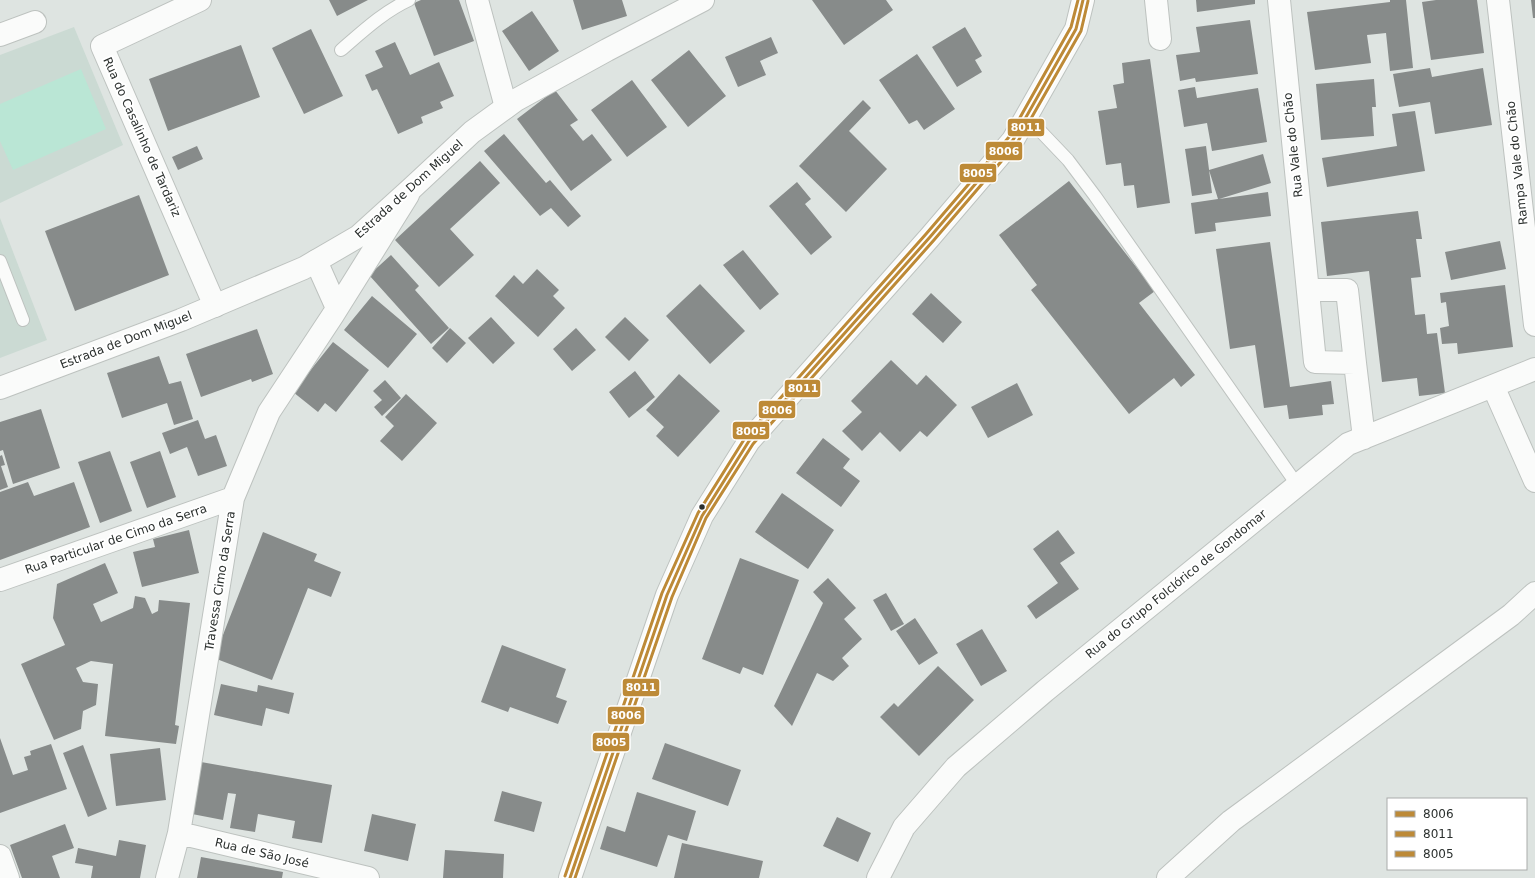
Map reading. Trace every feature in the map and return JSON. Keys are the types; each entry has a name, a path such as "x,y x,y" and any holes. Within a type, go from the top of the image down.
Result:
{"street":[{"name":"Rua do Casalinho de Tardariz","path":"200,0 102,46 216,306"},
{"path":"477,0 506,107"},
{"name":"Estrada de Dom Miguel","path":"0,388 181,320 304,268 359,236 472,132 516,100 607,50 704,0"},
{"path":"570,878 667,595 702,516 749,441 930,237 1012,140 1076,29 1083,0"},
{"path":"1156,0 1160,39"},
{"name":"Rua Vale do Chão","path":"1279,0 1315,362 1355,363"},
{"name":"Rampa Vale do Chão","path":"1498,0 1535,325"},
{"path":"0,35 35,22"},
{"name":"Travessa Cimo da Serra","path":"167,878 179,833 233,498 269,412 338,308 412,188"},
{"path":"316,261 338,308"},
{"path":"1308,290 1348,290 1364,438"},
{"name":"Rua do Grupo Folclórico de Gondomar","path":"878,878 904,827 956,767 1045,691 1348,444 1535,369"},
{"path":"1493,386 1535,482"},
{"name":"Rua Particular de Cimo da Serra","path":"0,580 233,498"},
{"path":"1168,878 1231,821 1512,615 1535,593"},
{"name":"Rua de São José","path":"179,833 368,878"},
{"path":"0,856 8,878"}],"lane":[{"path":"340,50 380,18 398,5 409,0"},
{"path":"1026,116 1068,160 1095,196 1298,486"},
{"path":"0,261 23,320"}],"shaded area":[{"path":"74,27 123,145 0,203 0,55"},
{"path":"0,218 47,340 0,358"}],"green space":[{"path":"81,69 106,129 13,170 0,141 0,104"}],"building":[{"path":"329,0 368,0 337,16"},
{"path":"421,0 459,0 474,41 434,56 414,3"},
{"path":"573,0 622,0 627,16 582,30"},
{"path":"812,0 886,0 893,10 844,45"},
{"path":"1196,0 1255,0 1255,4 1197,12"},
{"path":"1390,0 1406,0 1413,68 1390,71 1386,33 1367,35 1371,63 1315,70 1307,12 1390,2"},
{"path":"1436,0 1477,0 1484,53 1431,60 1422,2"},
{"path":"1531,0 1535,0 1535,18 1533,18"},
{"path":"532,11 559,51 529,71 502,31"},
{"path":"1250,20 1258,74 1196,82 1195,78 1180,81 1176,55 1200,52 1196,27"},
{"path":"965,27 982,56 975,60 982,72 957,87 932,47"},
{"path":"311,29 343,96 304,114 272,48"},
{"path":"771,37 778,53 760,61 766,75 738,87 725,57"},
{"path":"395,42 410,75 439,62 454,96 440,102 443,108 421,117 423,123 398,134 377,89 372,91 365,75 383,67 375,51"},
{"path":"241,45 260,97 168,131 149,79"},
{"path":"689,50 726,96 688,127 651,80"},
{"path":"917,54 955,109 924,130 917,120 909,124 879,80"},
{"path":"1150,59 1170,203 1137,208 1134,185 1124,186 1121,163 1106,165 1098,111 1117,108 1113,85 1124,83 1122,63"},
{"path":"1430,68 1432,77 1483,68 1492,125 1435,134 1430,102 1399,107 1393,74"},
{"path":"1374,79 1376,107 1372,107 1374,136 1321,140 1316,84"},
{"path":"632,80 667,127 627,157 591,110"},
{"path":"1195,87 1197,98 1258,88 1267,142 1212,151 1207,123 1184,127 1178,90"},
{"path":"555,90 578,120 570,125 583,141 592,134 612,160 571,191 517,119"},
{"path":"863,100 871,108 849,131 887,169 846,212 799,166"},
{"path":"1415,111 1425,171 1327,187 1322,158 1397,146 1392,114"},
{"path":"504,134 546,183 550,180 581,216 568,227 551,208 540,216 484,151"},
{"path":"197,146 203,159 178,170 172,157"},
{"path":"1206,146 1212,193 1192,196 1185,149"},
{"path":"1263,154 1271,183 1219,199 1268,192 1271,216 1215,223 1216,231 1195,234 1191,203 1218,199 1209,170"},
{"path":"480,161 500,183 450,229 474,255 439,287 395,240"},
{"path":"1069,181 1155,291 1139,303 1195,375 1181,387 1174,378 1129,414 1031,290 1037,285 999,235"},
{"path":"797,182 811,199 805,204 832,237 811,255 769,206"},
{"path":"139,195 169,275 75,311 45,231"},
{"path":"1418,211 1422,239 1416,239 1421,277 1411,278 1415,315 1425,314 1427,334 1437,333 1445,393 1419,396 1417,378 1382,382 1369,271 1327,276 1321,222"},
{"path":"1500,241 1506,269 1451,280 1445,252"},
{"path":"1270,242 1290,387 1331,381 1334,404 1322,405 1323,415 1289,419 1287,405 1264,408 1255,345 1230,349 1216,249"},
{"path":"743,250 779,294 760,310 723,265"},
{"path":"391,255 419,286 415,290 449,328 431,344 369,275"},
{"path":"537,269 559,290 553,296 565,308 538,337 495,296 514,275 523,284"},
{"path":"700,284 745,331 710,364 666,316"},
{"path":"1505,285 1513,347 1458,354 1457,343 1442,344 1440,328 1449,326 1446,302 1441,303 1440,293"},
{"path":"931,293 962,322 943,343 912,314"},
{"path":"372,296 417,334 388,368 344,330"},
{"path":"491,317 515,343 493,364 468,338"},
{"path":"625,317 649,340 629,361 605,337"},
{"path":"450,328 466,343 447,363 432,348"},
{"path":"576,328 596,350 572,371 553,349"},
{"path":"257,329 273,374 252,382 251,379 201,397 186,354"},
{"path":"333,342 369,370 336,412 325,403 318,412 293,392"},
{"path":"159,356 169,384 181,381 193,419 174,425 167,403 122,418 107,373"},
{"path":"891,360 917,385 926,375 957,405 927,437 920,431 900,452 880,432 862,451 842,431 862,412 851,401"},
{"path":"635,371 655,397 629,418 609,392"},
{"path":"679,374 720,411 678,457 656,436 664,427 646,410"},
{"path":"385,380 401,398 382,416 374,407 382,400 373,391"},
{"path":"1017,383 1033,415 988,438 971,407"},
{"path":"406,394 437,423 402,461 380,441 394,426 385,417"},
{"path":"41,409 60,468 13,484 3,450 0,451 0,422"},
{"path":"198,420 205,439 216,435 227,466 198,476 187,447 170,454 162,433"},
{"path":"823,438 850,459 843,468 860,481 841,507 796,473"},
{"path":"110,451 132,511 100,523 78,462"},
{"path":"160,451 176,497 147,508 130,462"},
{"path":"2,455 5,465 1,466 8,487 0,490 0,456"},
{"path":"28,482 34,496 74,482 90,527 0,560 0,492"},
{"path":"782,493 834,530 808,569 755,532"},
{"path":"189,530 199,573 142,587 133,552 155,547 153,539"},
{"path":"1058,530 1075,553 1060,563 1079,589 1036,619 1027,606 1058,583 1033,549"},
{"path":"263,532 317,554 314,561 341,572 331,597 308,588 272,680 214,658"},
{"path":"740,558 799,580 763,675 743,667 740,674 702,659"},
{"path":"105,563 118,593 93,604 101,622 133,608 135,596 145,598 152,614 158,611 159,600 190,603 175,725 179,726 176,744 105,736 113,664 91,661 76,668 83,682 98,684 96,705 83,711 81,729 54,740 21,664 65,645 53,618 57,584"},
{"path":"828,578 856,608 844,619 862,639 842,658 849,666 833,681 817,673 792,726 774,706 823,603 813,592"},
{"path":"886,593 904,624 891,631 873,600"},
{"path":"915,618 938,653 919,665 896,631"},
{"path":"982,629 1007,671 981,686 956,644"},
{"path":"502,645 566,669 556,697 567,701 558,724 510,707 508,712 481,702"},
{"path":"938,666 974,700 919,756 880,717 894,703 898,707"},
{"path":"221,684 257,692 258,685 294,693 289,714 266,708 262,726 214,715"},
{"path":"0,738 13,775 28,770 24,757 31,755 30,751 51,744 67,789 0,813"},
{"path":"665,743 741,770 728,806 652,779"},
{"path":"83,745 107,809 88,817 63,753"},
{"path":"160,748 166,800 116,806 110,754"},
{"path":"201,762 332,785 322,843 292,838 295,821 258,814 255,832 230,828 236,794 228,793 223,820 192,814"},
{"path":"502,791 542,802 534,832 494,821"},
{"path":"637,792 696,811 687,841 668,835 657,867 600,849 607,826 625,832"},
{"path":"372,814 416,824 408,861 364,851"},
{"path":"837,817 871,833 858,862 823,846"},
{"path":"65,824 74,848 52,856 60,878 22,878 10,845"},
{"path":"119,840 146,845 140,878 91,878 93,866 75,863 78,848 116,856"},
{"path":"682,843 763,861 759,878 674,878"},
{"path":"445,850 504,854 503,878 443,878"},
{"path":"201,857 283,872 282,878 197,878"}],"transit line":[{"name":"8005","path":"565,876 662,593 698,513 745,438 926,234 1009,137 1071,27 1078,0"},
{"name":"8006","path":"570,878 667,595 702,516 749,441 930,237 1013,140 1076,29 1083,0"},
{"name":"8011","path":"575,878 672,597 706,518 753,444 934,240 1017,143 1081,31 1088,1"}]}
